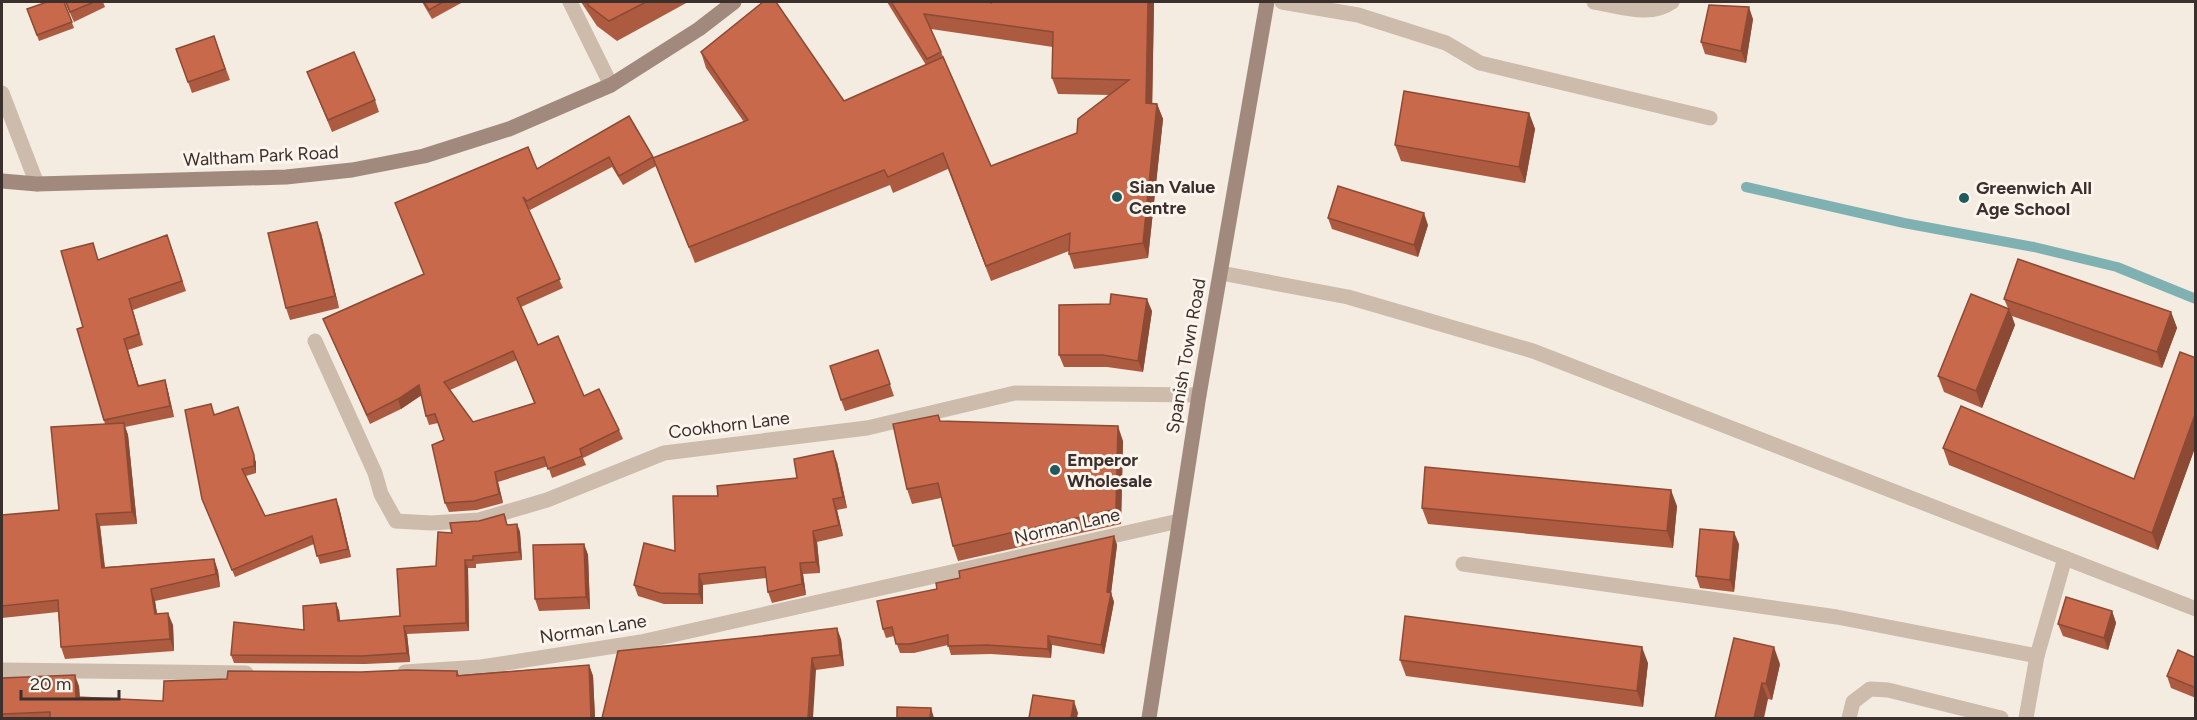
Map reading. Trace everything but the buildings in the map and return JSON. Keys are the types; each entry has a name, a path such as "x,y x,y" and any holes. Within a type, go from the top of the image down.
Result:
{"main road":[{"name":"Waltham Park Road","path":"2,181 37,184 286,177 352,170 424,156 510,129 611,85 699,29 734,2"},
{"name":"Spanish Town Road","path":"1149,718 1199,395 1267,2"}],"street":[{"path":"570,2 611,85"},
{"path":"1282,2 1358,15 1446,43 1480,63 1710,118"},
{"path":"1594,2 1642,10 1658,10 1672,2"},
{"path":"2,93 37,184"},
{"path":"1221,273 1348,297 1533,351 2196,609"},
{"name":"Cookhorn Lane","path":"315,341 375,472 381,494 396,521 431,523 479,520 547,500 664,453 867,428 1015,393 1199,395"},
{"name":"Norman Lane","path":"388,673 481,666 641,642 1179,521"},
{"path":"2026,718 2037,656 2065,558"},
{"path":"1463,564 1837,617 2037,656"},
{"path":"2,670 264,674"},
{"path":"1849,718 1853,702 1870,689 1888,690 2001,718"}],"waterway":[{"path":"1746,187 1904,223 2034,247 2117,267 2196,299"}],"place":[{"name":"Sian Value Centre","path":"1117,197"},
{"name":"Greenwich All Age School","path":"1964,198"},
{"name":"Emperor Wholesale","path":"1055,470"}]}
